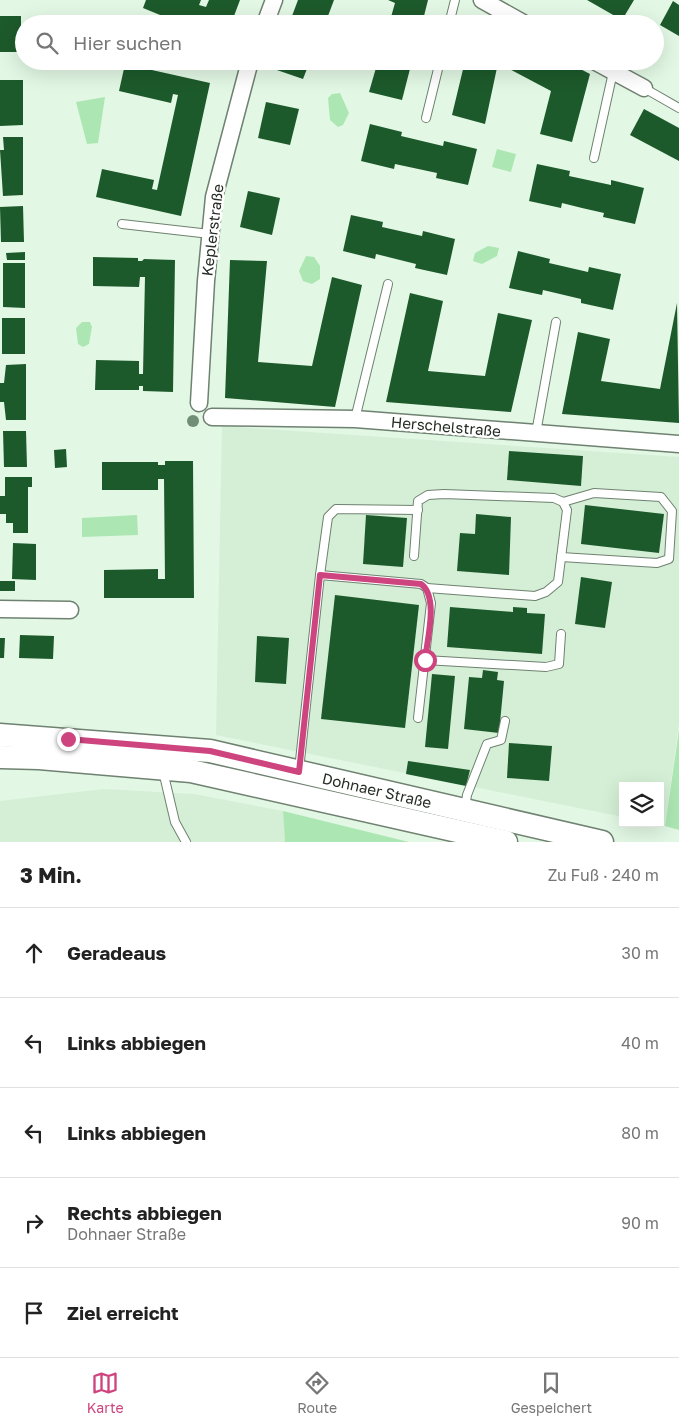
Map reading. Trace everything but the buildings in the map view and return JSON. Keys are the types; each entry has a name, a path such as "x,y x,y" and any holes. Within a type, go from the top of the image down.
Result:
{"main road":[{"name":"Dohnaer Straße","path":"0,735 210,751 602,842"},
{"name":"Dohnaer Straße","path":"0,757 39,758 191,771 492,840"}],"street":[{"path":"268,15 274,0"},
{"path":"482,0 510,15"},
{"name":"Keplerstraße","path":"199,403 214,197 248,70"},
{"path":"610,70 644,88"},
{"name":"Herschelstraße","path":"212,417 355,418 679,444"},
{"path":"0,610 70,610"}],"lane":[{"path":"451,15 455,0"},
{"path":"426,118 438,70"},
{"path":"594,158 613,72"},
{"path":"644,88 679,108"},
{"path":"122,224 210,234"},
{"path":"355,418 388,284"},
{"path":"536,433 556,322"},
{"path":"561,557 657,563 669,558 672,511 661,497 594,493 563,502"},
{"path":"320,575 421,584 427,588 535,596 546,592 558,582 568,510 563,502 554,498 428,495 418,501 414,556"},
{"path":"299,772 328,517 336,509 418,510"},
{"path":"418,718 431,603 427,588"},
{"path":"425,660 546,667 558,664 561,634"},
{"path":"464,810 467,795 487,744 501,740 505,721"},
{"path":"162,769 175,822 186,842"}],"shaded area":[{"path":"222,426 679,457 679,723 665,826 664,782 619,782 619,816 216,735"},
{"path":"103,789 194,794 283,811 285,842 0,842 0,801"}],"green space":[{"path":"340,93 349,113 343,125 338,127 330,120 328,98 332,94"},
{"path":"105,97 98,143 87,144 76,102"},
{"path":"497,149 516,154 511,172 492,167"},
{"path":"488,246 499,248 497,256 482,264 473,261 475,253"},
{"path":"306,256 314,257 320,266 320,279 312,284 303,281 299,271"},
{"path":"82,322 90,322 92,327 89,344 83,347 78,344 76,328"},
{"path":"137,515 138,535 82,537 82,518"},
{"path":"679,730 679,830 665,826"},
{"path":"283,811 409,842 285,842"}],"route":[{"path":"68,739 210,751 299,772 316,596 320,575 421,584 427,588 431,603 425,660"}]}
